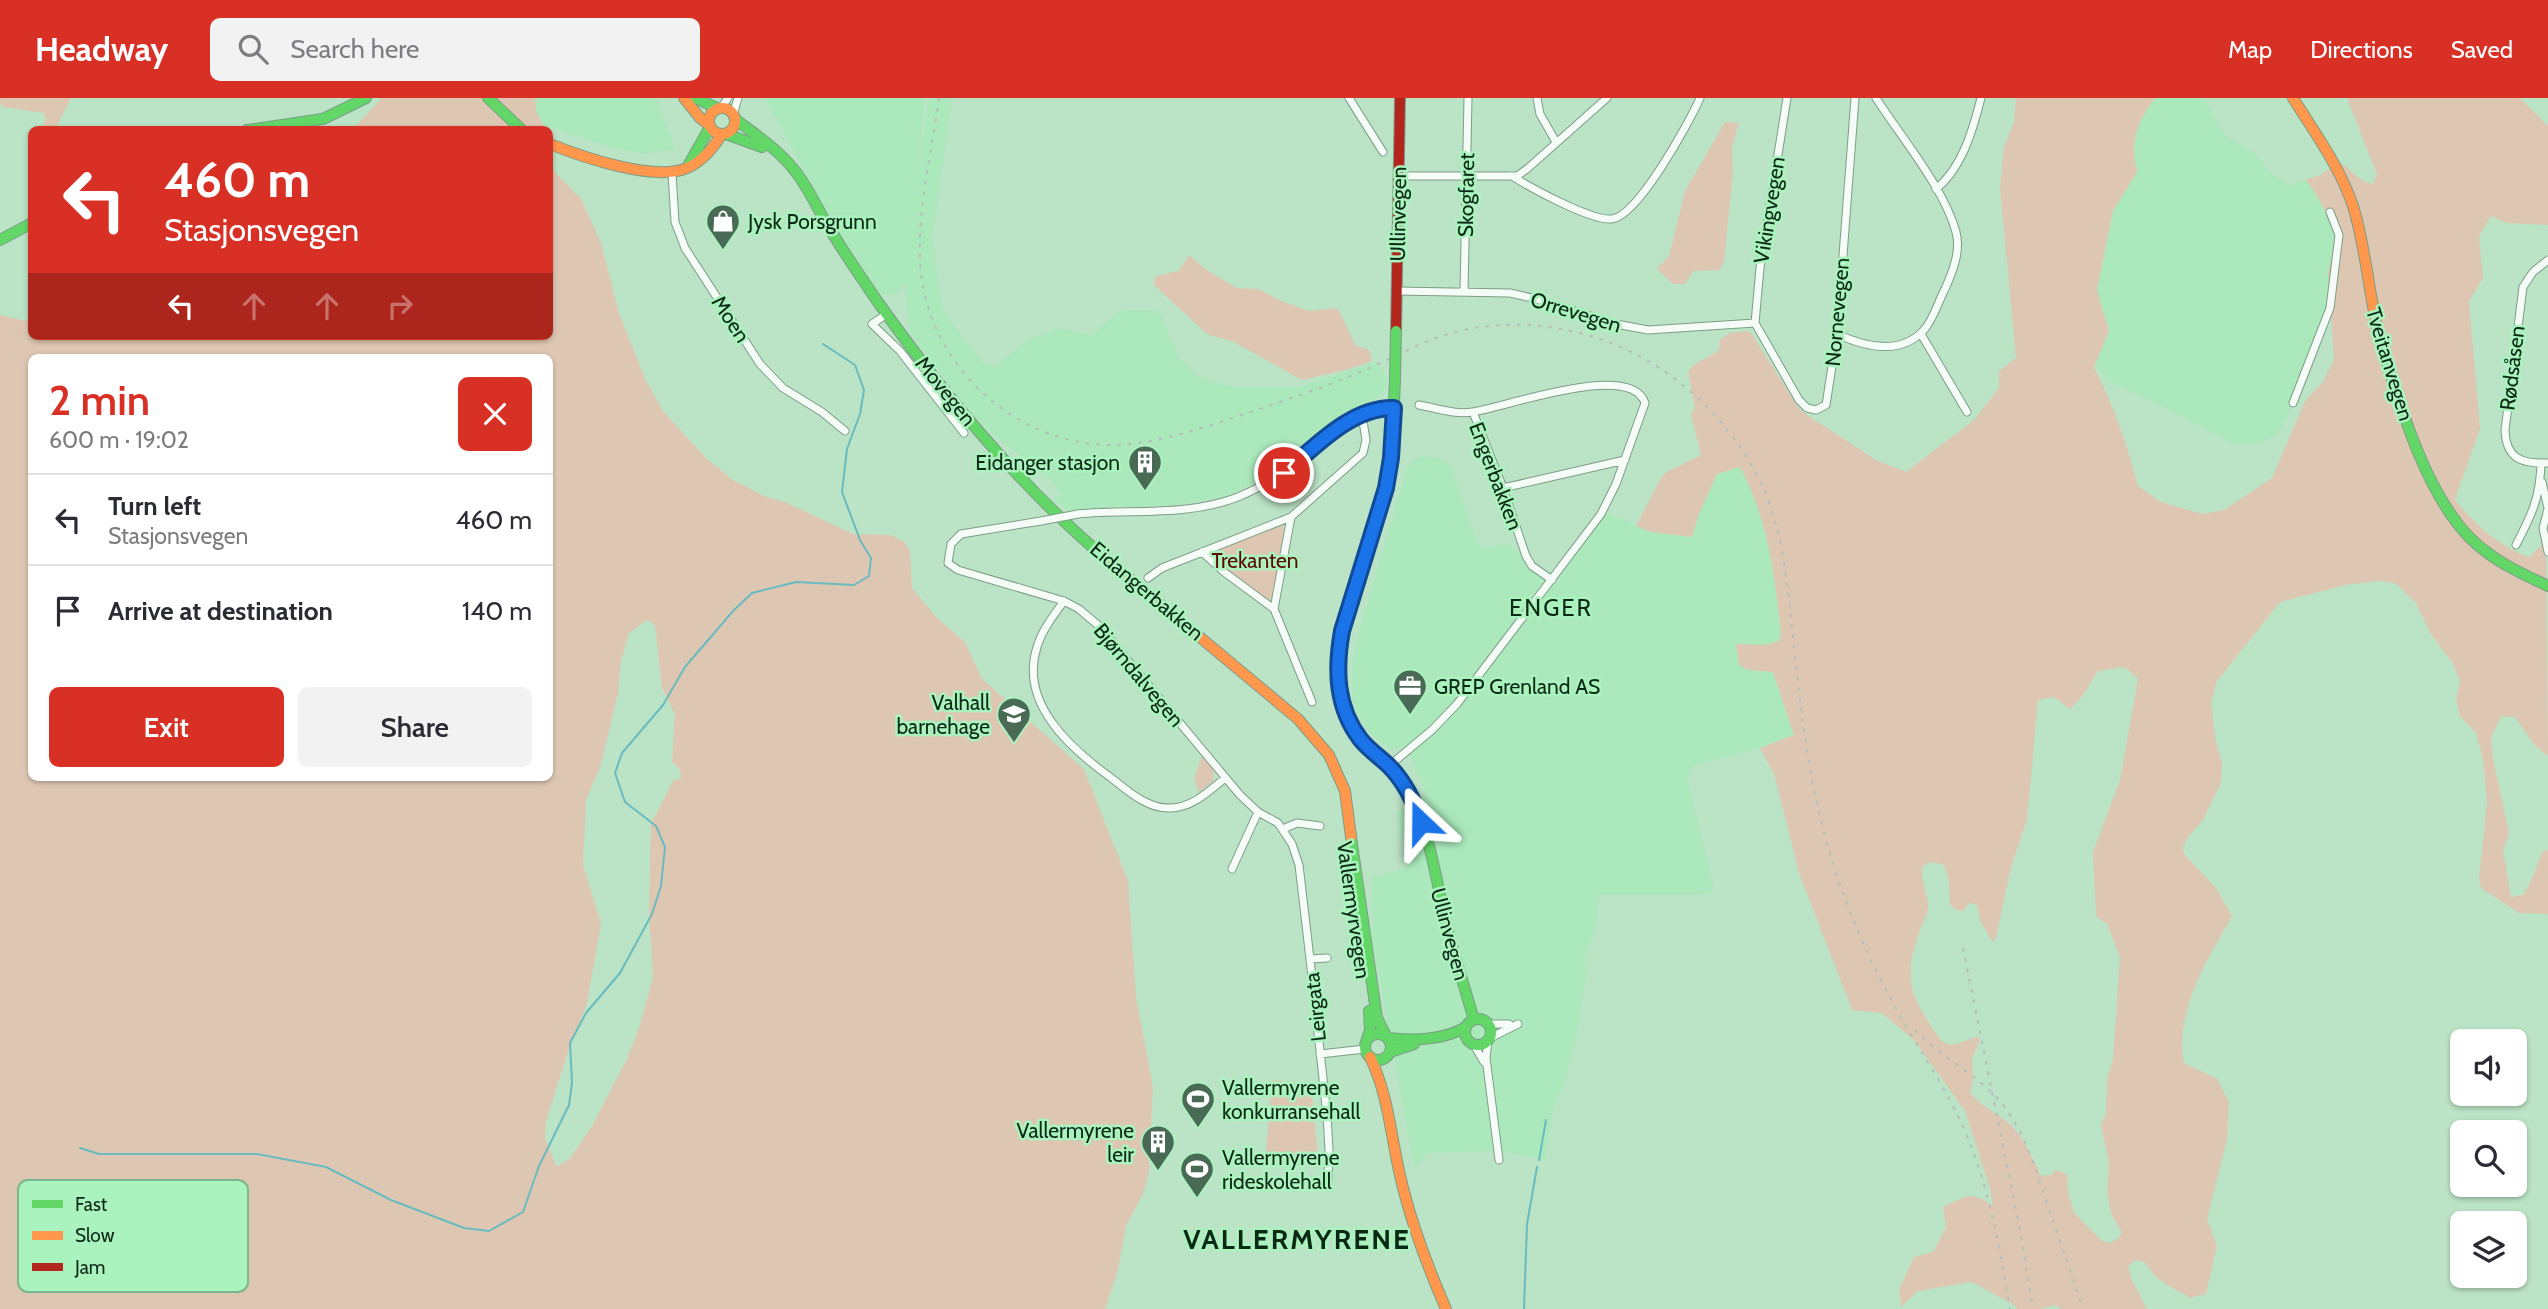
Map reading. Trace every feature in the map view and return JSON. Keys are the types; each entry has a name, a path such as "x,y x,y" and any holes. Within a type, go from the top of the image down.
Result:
{"main road":[{"path":"275,126 323,119 366,98"},
{"path":"488,98 518,126"},
{"path":"684,98 715,133 724,134"},
{"path":"553,145 640,172 672,173 694,165 734,126 734,117 728,109 695,98"},
{"name":"Ullinvegen","path":"1400,98 1391,458 1386,488 1342,631 1337,670 1340,696 1350,723 1363,743 1390,766 1409,792 1421,822 1470,1023 1465,1034 1471,1043"},
{"name":"Tveitanvegen","path":"2293,98 2330,156 2347,191 2360,235 2371,305 2383,351 2437,495 2457,524 2477,545 2508,567 2548,586"},
{"path":"688,166 696,155 709,125 709,116 722,105"},
{"name":"Movegen","path":"734,117 795,171 838,243 887,314 969,420 1039,495"},
{"name":"Movegen","path":"724,134 753,142 779,155"},
{"path":"0,240 28,225"},
{"name":"Eidangerbakken","path":"1039,495 1119,569 1257,685 1315,750 1338,783"},
{"name":"Vallermyrvegen","path":"1338,783 1377,1018 1387,1037 1390,1053 1385,1089"},
{"name":"Vallermyrvegen","path":"1338,783 1370,1016 1367,1048 1385,1089 1408,1205 1423,1254 1446,1309"},
{"path":"1482,1020 1488,1024 1491,1031 1489,1039 1482,1045 1446,1040 1407,1046 1380,1060 1367,1048 1376,1033 1387,1037 1415,1039 1451,1034 1470,1023 1482,1020"}],"street":[{"path":"734,117 738,98"},
{"path":"1349,98 1383,152"},
{"name":"Skogfaret","path":"1464,292 1468,98"},
{"path":"1537,98 1540,114 1556,142"},
{"path":"1399,176 1512,176 1527,169 1607,98"},
{"path":"1512,176 1593,216 1608,219 1619,217 1629,210 1644,191 1683,132 1700,98"},
{"name":"Vikingvegen","path":"1755,323 1758,282 1787,98"},
{"name":"Nornevegen","path":"1755,323 1777,366 1799,400 1807,408 1816,411 1823,408 1828,400 1837,334 1855,98"},
{"path":"1837,334 1861,344 1878,347 1895,344 1920,334 1928,325 1949,279 1958,247 1954,226 1936,189 1876,98"},
{"path":"1936,189 1953,174 1981,98"},
{"name":"Moen","path":"672,173 675,222 685,248 760,364 783,388 822,412 845,431"},
{"path":"2293,403 2330,308 2339,235 2330,212"},
{"name":"Rødsåsen","path":"2516,545 2540,492 2545,463 2522,461 2515,457 2508,447 2505,429 2523,288 2533,272 2548,260"},
{"name":"Orrevegen","path":"1396,291 1522,295 1616,324 1648,330 1755,323"},
{"name":"Movegen","path":"887,314 872,324 895,346 964,433"},
{"path":"1920,334 1967,412"},
{"path":"1390,766 1442,720 1601,514 1612,494 1645,408 1644,398 1626,388 1599,384 1473,412"},
{"name":"Engerbakken","path":"1419,405 1473,412 1526,556 1532,566 1552,580"},
{"path":"1148,578 1162,568 1291,517 1363,453 1366,440 1362,415 1375,410 1394,408"},
{"name":"Bjørndalvegen","path":"1283,829 1278,823 1258,812 1225,778 1091,619 1064,601 958,569 948,563 951,544 961,534 1078,514 1157,512 1203,506 1236,498 1284,473 1337,430 1362,415"},
{"path":"1503,488 1625,460"},
{"path":"2541,480 2548,508 2543,528 2548,552"},
{"path":"1274,609 1291,517"},
{"path":"1202,552 1274,609 1312,702"},
{"path":"1064,601 1040,639 1033,663 1040,700 1049,719 1069,745 1133,794 1160,808 1184,806 1197,800 1225,778"},
{"path":"1232,869 1258,812"},
{"path":"1283,829 1297,823 1320,826"},
{"name":"Leirgata","path":"1283,829 1292,844 1299,865 1329,1150 1328,1181"},
{"path":"1310,959 1327,958"},
{"path":"1488,1024 1516,1024 1489,1039 1486,1054 1499,1160"},
{"name":"Ullinvegen","path":"1471,1043 1488,1070"},
{"path":"1320,1054 1367,1048"}],"shaded area":[{"path":"535,98 656,98 675,149 644,154 618,149 543,125 536,111"},
{"path":"765,98 925,98 916,181 929,98 952,98 932,238 941,303 954,327 983,363 996,366 1028,340 1059,328 1092,335 1121,310 1159,311 1178,357 1197,376 1232,387 1299,387 1377,362 1388,380 1384,392 1278,471 1225,497 1173,505 1071,510 1069,513 1053,498 1061,495 1054,483 989,431 971,412 910,332 903,267 904,284 896,293 882,296 841,237"},
{"path":"2155,98 2203,98 2226,137 2254,153 2269,172 2289,186 2305,180 2332,223 2335,237 2326,315 2287,418 2278,433 2259,443 2236,445 2109,382 2095,364 2109,331 2097,290 2113,211 2137,172 2132,151 2141,117"},
{"path":"1430,456 1445,461 1452,468 1477,542 1486,548 1505,543 1536,567 1549,572 1556,568 1601,510 1651,532 1692,537 1698,516 1717,474 1740,467 1762,517 1773,564 1781,634 1779,641 1764,645 1736,645 1765,672 1773,671 1794,735 1760,748 1693,766 1687,779 1713,885 1711,894 1599,895 1596,927 1584,959 1587,969 1578,1027 1566,1078 1554,1106 1545,1160 1499,1151 1429,1153 1415,1168 1371,934 1372,878 1407,867 1397,812 1427,795 1407,747 1389,749 1370,733 1359,717 1352,701 1352,666 1357,640 1407,468 1419,457"}],"green space":[{"path":"0,98 71,98 57,126 42,126 46,119 44,113 4,107"},
{"path":"382,98 535,98 536,111 543,125 542,126 356,126"},
{"path":"2016,98 2155,98 2136,133 2134,151 2137,172 2113,211 2097,290 2109,331 2094,367 2119,425 2138,486 2161,502 2202,514 2224,510 2272,478 2305,401 2322,383 2334,360 2328,274 2335,237 2332,223 2305,180 2321,175 2339,162 2372,184 2377,175 2347,98 2520,98 2548,126 2548,225 2506,223 2491,216 2479,236 2483,278 2469,301 2480,428 2455,500 2488,534 2518,553 2529,557 2546,541 2548,756 2535,746 2515,717 2501,716 2491,738 2509,833 2503,850 2511,897 2523,895 2543,851 2548,850 2548,914 2519,913 2481,888 2479,879 2487,801 2483,759 2476,733 2460,716 2456,699 2460,681 2452,662 2430,633 2416,603 2395,583 2379,581 2345,585 2280,602 2217,681 2211,703 2216,743 2222,762 2221,782 2203,820 2183,847 2184,854 2216,888 2232,916 2195,986 2188,1005 2182,1044 2184,1063 2217,1079 2229,1102 2227,1139 2207,1219 2217,1246 2206,1294 2190,1298 2158,1279 2144,1262 2136,1260 2128,1266 2147,1309 2061,1309 2056,1305 2040,1309 2017,1309 1972,1282 1918,1291 1901,1307 1899,1289 1914,1257 1933,1252 1946,1228 1943,1207 1969,1196 1993,1206 1965,1111 1915,1041 1882,1013 1852,1010 1799,873 1774,774 1760,748 1794,735 1773,672 1748,670 1739,665 1736,644 1764,645 1779,641 1781,634 1769,548 1758,508 1740,467 1717,474 1698,516 1692,537 1651,532 1636,526 1665,473 1701,455 1691,414 1695,408 1688,372 1716,352 1720,348 1719,341 1729,333 1748,331 1752,334 1804,413 1876,460 1906,472 1974,420 1999,388 1999,371 2016,358 2000,188 2004,147 2014,122","holes":["2125,667 2138,679 2120,780 2093,852 2096,916 2107,924 2120,957 2113,1059 2107,1079 2106,1114 2101,1125 2109,1163 2107,1191 2111,1214 2122,1233 2116,1240 2108,1243 2101,1240 2074,1213 2066,1174 2057,1170 2051,1175 2041,1176 2017,1132 1970,1092 1973,1080 1972,1059 1980,1040 1978,1037 1951,1045 1942,1041 1917,1001 1911,969 1915,946 1928,907 1922,878 1923,866 1930,862 1943,864 1946,869 1950,905 1963,911 1969,903 1977,905 1981,923 1993,942 1996,937 2011,868 2027,820 2038,700 2054,697 2070,709 2081,698 2098,671"]},
{"path":"1725,122 1739,123 1732,147 1733,172 1724,261 1720,270 1693,271 1685,284 1673,284 1657,269 1669,256 1685,191"},
{"path":"553,170 581,199 601,243 619,313 646,381 663,411 706,458 733,480 853,534 890,535 903,541 910,550 912,588 937,618 965,642 982,679 1084,769 1128,881 1136,997 1153,1087 1149,1172 1143,1194 1126,1226 1118,1270 1105,1309 0,1309 0,315 28,319 28,340 553,340","holes":["647,620 655,625 662,688 675,714 672,762 680,769 681,780 674,779 651,824 649,913 653,977 628,1057 592,1126 570,1158 557,1167 545,1139 546,1121 569,1049 587,1004 601,923 583,865 586,800 600,768 629,633"]},
{"path":"1189,255 1205,269 1237,288 1258,289 1309,311 1338,308 1355,345 1369,350 1372,361 1302,380 1234,342 1207,334 1153,284 1156,276 1179,271"},
{"name":"Trekanten","path":"1282,524 1284,530 1276,594 1268,600 1216,562 1214,557 1216,550"},
{"path":"1202,756 1214,770 1213,781 1199,792 1194,778"},
{"path":"1272,1080 1311,1084 1319,1168 1265,1162"}],"waterway":[{"path":"80,1148 99,1154 257,1154 326,1167 391,1200 464,1228 489,1231 523,1212 539,1166 569,1105 572,1083 570,1043 586,1013 620,973 652,914 661,886 665,847 656,826 625,802 615,773 622,753 663,705 685,667 752,593 796,582 854,585 869,576 871,558 860,540 842,492 847,449 860,414 864,390 855,365 823,344"},
{"path":"1539,1160 1546,1120"},
{"path":"1524,1309 1527,1224 1537,1167"}],"railway":[{"path":"939,98 920,230 921,273 929,309 943,342 963,372 988,397 1017,418 1049,434 1084,443 1121,445 1177,435 1326,386 1444,335 1497,325 1543,326 1589,335 1611,343 1670,375 1716,417 1752,467 1762,485 1776,524 1787,585 1812,781 1838,880 1879,975 1946,1092 1970,1143 1991,1213 2010,1309"},
{"path":"1963,948 2020,1230 2033,1309"},
{"path":"1915,1030 1924,1040 1988,1088 2014,1122 2033,1161 2083,1309"}],"traffic: fast":[{"path":"275,126 323,119 366,98"},
{"path":"488,98 518,126"},
{"path":"695,98 717,108"},
{"path":"735,119 789,163 873,295 957,406 1043,501 1105,558"},
{"path":"689,164 710,127"},
{"path":"726,134 762,147"},
{"path":"0,240 28,225"},
{"path":"1395,380 1396,331"},
{"path":"2384,354 2418,451 2441,499 2455,520 2470,538 2488,553 2548,586"},
{"path":"1395,380 1392,444 1386,491 1341,634 1340,692 1348,720 1355,732 1404,787 1421,819 1449,935 1474,1020"},
{"path":"1351,837 1377,1018 1386,1036"},
{"path":"1367,1039 1370,1030 1369,1011"},
{"path":"1478,1019 1487,1023 1491,1032 1487,1041 1478,1045 1469,1041 1465,1032 1469,1023 1478,1019"},
{"path":"1388,1038 1428,1038 1448,1035 1466,1027"},
{"path":"1378,1034 1387,1038 1391,1047 1387,1056 1378,1060 1369,1056 1365,1047 1369,1038 1378,1034"},
{"path":"1390,1052 1414,1044"}],"traffic: slow":[{"path":"684,98 708,124"},
{"path":"2293,98 2334,164 2353,206 2384,354"},
{"path":"722,108 731,112 735,121 731,130 722,134 713,130 709,121 713,112 722,108"},
{"path":"553,145 618,166 673,172 698,162 722,134"},
{"path":"1105,558 1298,719 1329,755 1345,791 1351,837"},
{"path":"1370,1057 1384,1097 1412,1221 1446,1309"}],"traffic: jam":[{"path":"1396,331 1400,98"}],"place":[{"name":"Jysk Porsgrunn","path":"723,251"},
{"name":"Eidanger stasjon","path":"1145,492"},
{"name":"GREP Grenland AS","path":"1410,716"},
{"name":"Valhall barnehage","path":"1014,744"},
{"name":"Vallermyrene konkurransehall","path":"1198,1129"},
{"name":"Vallermyrene leir","path":"1158,1172"},
{"name":"Vallermyrene rideskolehall","path":"1197,1199"}],"district":[{"name":"ENGER","path":"1551,607"},
{"name":"VALLERMYRENE","path":"1297,1239"}],"route":[{"path":"1284,473 1351,421 1375,410 1394,408 1394,431 1386,488 1342,631 1338,677 1342,704 1350,723 1363,743 1390,766 1402,782 1421,822"}]}
